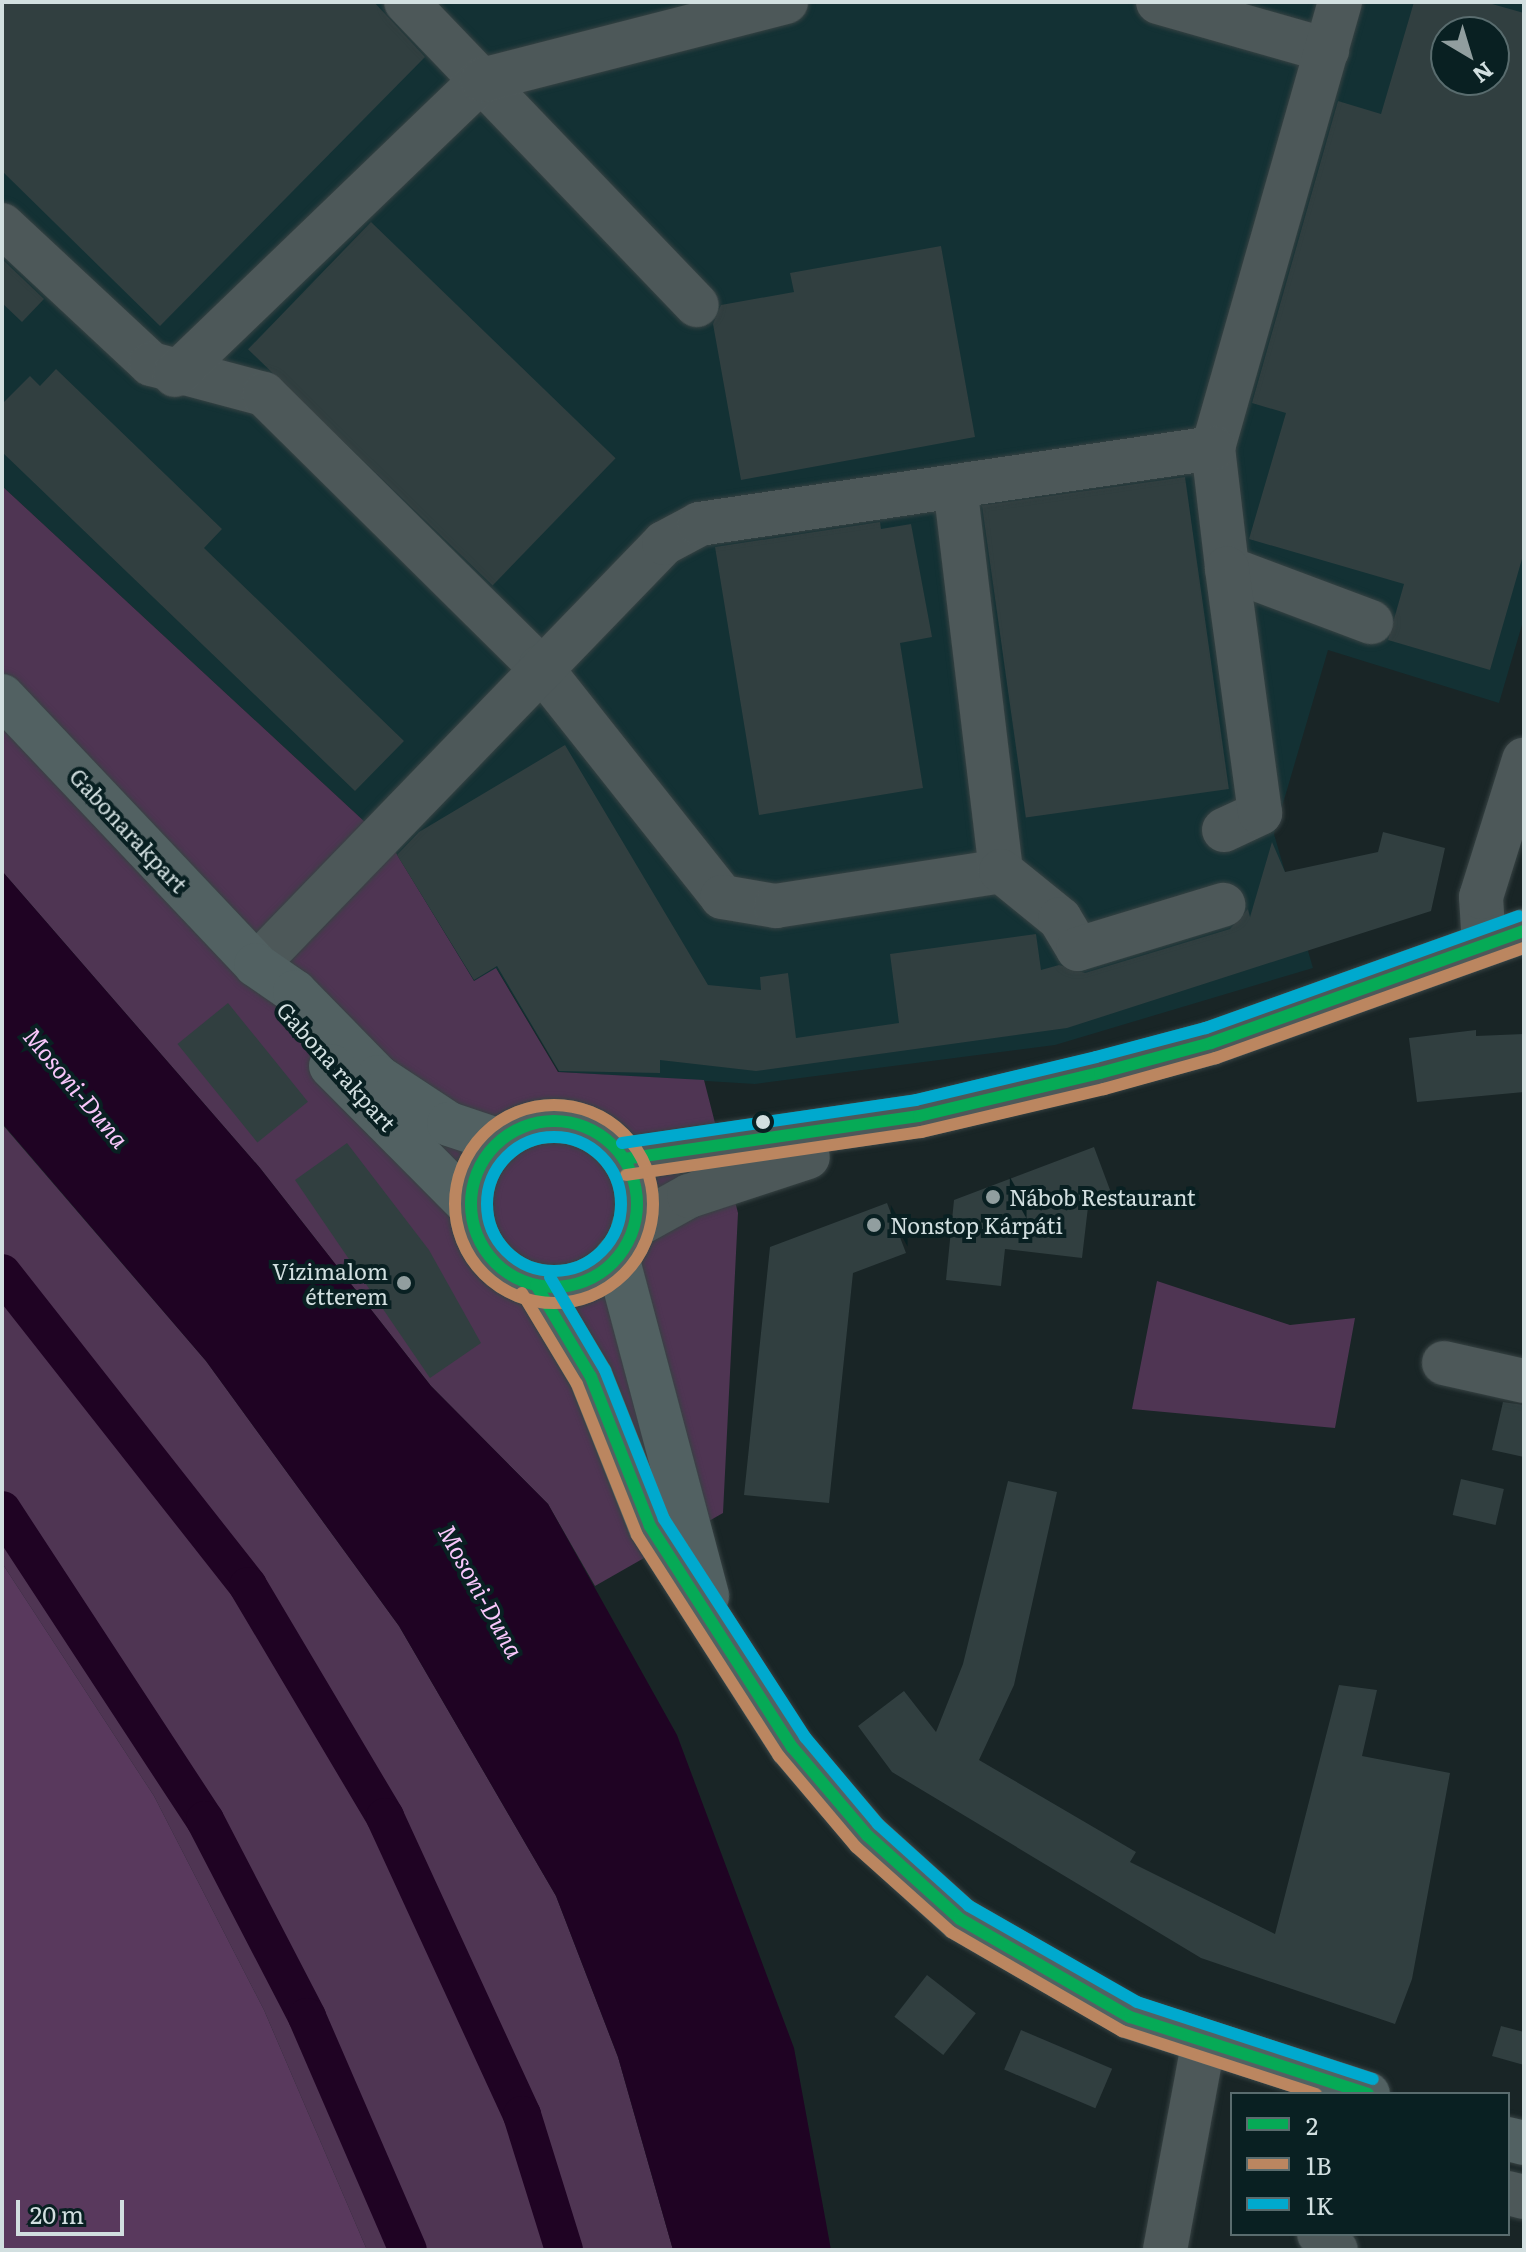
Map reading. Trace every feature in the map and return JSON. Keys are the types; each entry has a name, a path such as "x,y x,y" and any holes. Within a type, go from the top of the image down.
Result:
{"main road":[{"name":"Gabonarakpart","path":"2,696 256,965"},
{"name":"Gabona rakpart","path":"256,965 423,1110 500,1141"},
{"name":"Gabona rakpart","path":"256,965 331,1066 471,1207"},
{"path":"711,1618 625,1242 636,1192 624,1159 596,1133 560,1121 534,1123 500,1141 475,1177 471,1207 490,1257 536,1285 591,1377 650,1526 792,1747 909,1875 1019,1955 1130,2017 1203,2045 1346,2091"},
{"path":"536,1285 589,1279 625,1242"}],"street":[{"path":"406,2 697,305"},
{"path":"175,375 482,80 786,2"},
{"path":"1158,2 1327,50"},
{"path":"1224,830 1260,813 1213,448 1340,2"},
{"path":"2,225 124,346 175,375 264,394 540,667 722,897 776,906 1001,871"},
{"path":"256,965 540,667 664,543 699,524 1213,448"},
{"path":"955,488 1001,871 1060,919 1078,949 1223,905"},
{"path":"1227,568 1371,622"},
{"path":"625,1242 689,1196 919,1116 1211,1043 1511,938 1481,897 1524,760"},
{"path":"624,1159 919,1116"},
{"path":"1444,1363 1524,1381"},
{"path":"1165,2250 1203,2045"},
{"path":"1321,2236 1336,2250"}],"shaded area":[{"path":"2,2 1524,2 1524,618 1499,703 1328,650 1274,834 1313,968 1055,1045 755,1084 559,1072 497,969 474,981 393,848 2,486"},
{"path":"2,486 393,848 474,981 496,968 558,1072 704,1080 738,1213 723,1513 595,1586 548,1504 431,1386 260,1168 2,871"},
{"path":"2,1124 206,1361 399,1626 556,1896 618,2057 673,2250 367,2250 264,2010 154,1796 2,1563"},
{"path":"1157,1281 1290,1325 1355,1318 1335,1428 1132,1409"},
{"path":"2,1563 154,1796 264,2010 367,2250 2,2250"}],"water":[{"name":"Mosoni-Duna","path":"2,871 260,1168 431,1386 548,1504 677,1735 794,2048 831,2250 673,2250 618,2057 556,1896 399,1626 206,1361 2,1123"}],"building":[{"path":"2,2 374,2 425,57 160,326 2,171"},
{"path":"1414,2 1485,2 1524,13 1524,552 1490,670 1388,640 1404,584 1249,539 1286,413 1252,403 1338,101 1381,114"},
{"path":"371,222 616,458 493,586 248,349"},
{"path":"941,246 975,437 741,480 713,324 721,305 794,292 790,273"},
{"path":"2,259 44,299 22,322 2,303"},
{"path":"56,369 222,529 204,548 404,741 355,791 2,452 2,404 30,376 40,386"},
{"path":"1185,477 1229,789 1026,817 982,506"},
{"path":"880,522 881,529 911,524 932,637 900,643 923,788 759,815 715,547"},
{"path":"565,745 708,985 761,990 760,977 788,973 796,1038 899,1023 890,954 1036,934 1041,970 1059,965 1085,973 1230,929 1248,909 1250,917 1272,842 1285,872 1378,852 1383,832 1445,848 1431,911 1067,1028 756,1071 660,1060 660,1073 559,1071 497,966 474,980 397,855 419,832"},
{"path":"228,1003 308,1102 257,1143 177,1044"},
{"path":"1476,1030 1476,1036 1524,1034 1524,1092 1417,1102 1409,1038"},
{"path":"347,1143 429,1250 481,1343 430,1378 295,1180"},
{"path":"1094,1147 1113,1198 1088,1207 1082,1258 1005,1249 1001,1286 946,1280 954,1200"},
{"path":"887,1203 906,1253 853,1273 829,1503 744,1495 770,1247"},
{"path":"1503,1402 1524,1405 1524,1457 1492,1450"},
{"path":"1461,1479 1504,1489 1496,1525 1453,1515"},
{"path":"1008,1481 1057,1492 1014,1685 979,1760 1136,1852 1130,1862 1275,1934 1339,1685 1377,1690 1362,1756 1450,1773 1412,1979 1395,2024 1201,1958 892,1772 858,1726 904,1691 936,1732 963,1664"},
{"path":"927,1975 976,2013 943,2055 894,2017"},
{"path":"1501,2026 1524,2032 1524,2065 1492,2056"},
{"path":"1021,2030 1112,2069 1095,2108 1004,2070"}],"waterway":[{"path":"2,1273 248,1586 385,1817 522,2115 564,2250"},
{"path":"2,1510 205,1820 307,2017 408,2250"}],"transit line":[{"name":"1K","path":"622,1143 916,1100 1096,1057 1206,1028 1519,916"},
{"name":"2","path":"624,1159 919,1116 1100,1073 1211,1043 1524,931"},
{"name":"1B","path":"626,1175 921,1132 1104,1089 1216,1058 1524,948"},
{"name":"1B","path":"554,1105 592,1113 624,1134 645,1166 653,1204 645,1242 624,1274 592,1295 554,1303 516,1295 484,1274 463,1242 455,1204 463,1166 484,1134 516,1113 554,1105"},
{"name":"2","path":"554,1121 586,1128 612,1146 630,1172 637,1204 630,1236 612,1262 586,1280 554,1287 522,1280 496,1262 478,1236 471,1204 478,1172 496,1146 522,1128 554,1121"},
{"name":"1K","path":"554,1137 580,1142 601,1157 616,1178 621,1204 616,1230 601,1251 580,1266 554,1271 528,1266 507,1251 492,1230 487,1204 492,1178 507,1157 528,1142 554,1137"},
{"name":"1K","path":"550,1277 605,1370 664,1519 805,1737 878,1824 969,1906 1137,2002 1373,2079"},
{"name":"2","path":"536,1285 591,1377 650,1526 792,1747 867,1835 960,1919 1130,2017 1362,2092"},
{"name":"1B","path":"522,1293 577,1384 637,1535 779,1756 856,1847 951,1932 1122,2031 1310,2092"}],"place":[{"name":"Nábob Restaurant","path":"993,1197"},
{"name":"Nonstop Kárpáti","path":"874,1225"},
{"name":"Vízimalom étterem","path":"404,1283"}]}
